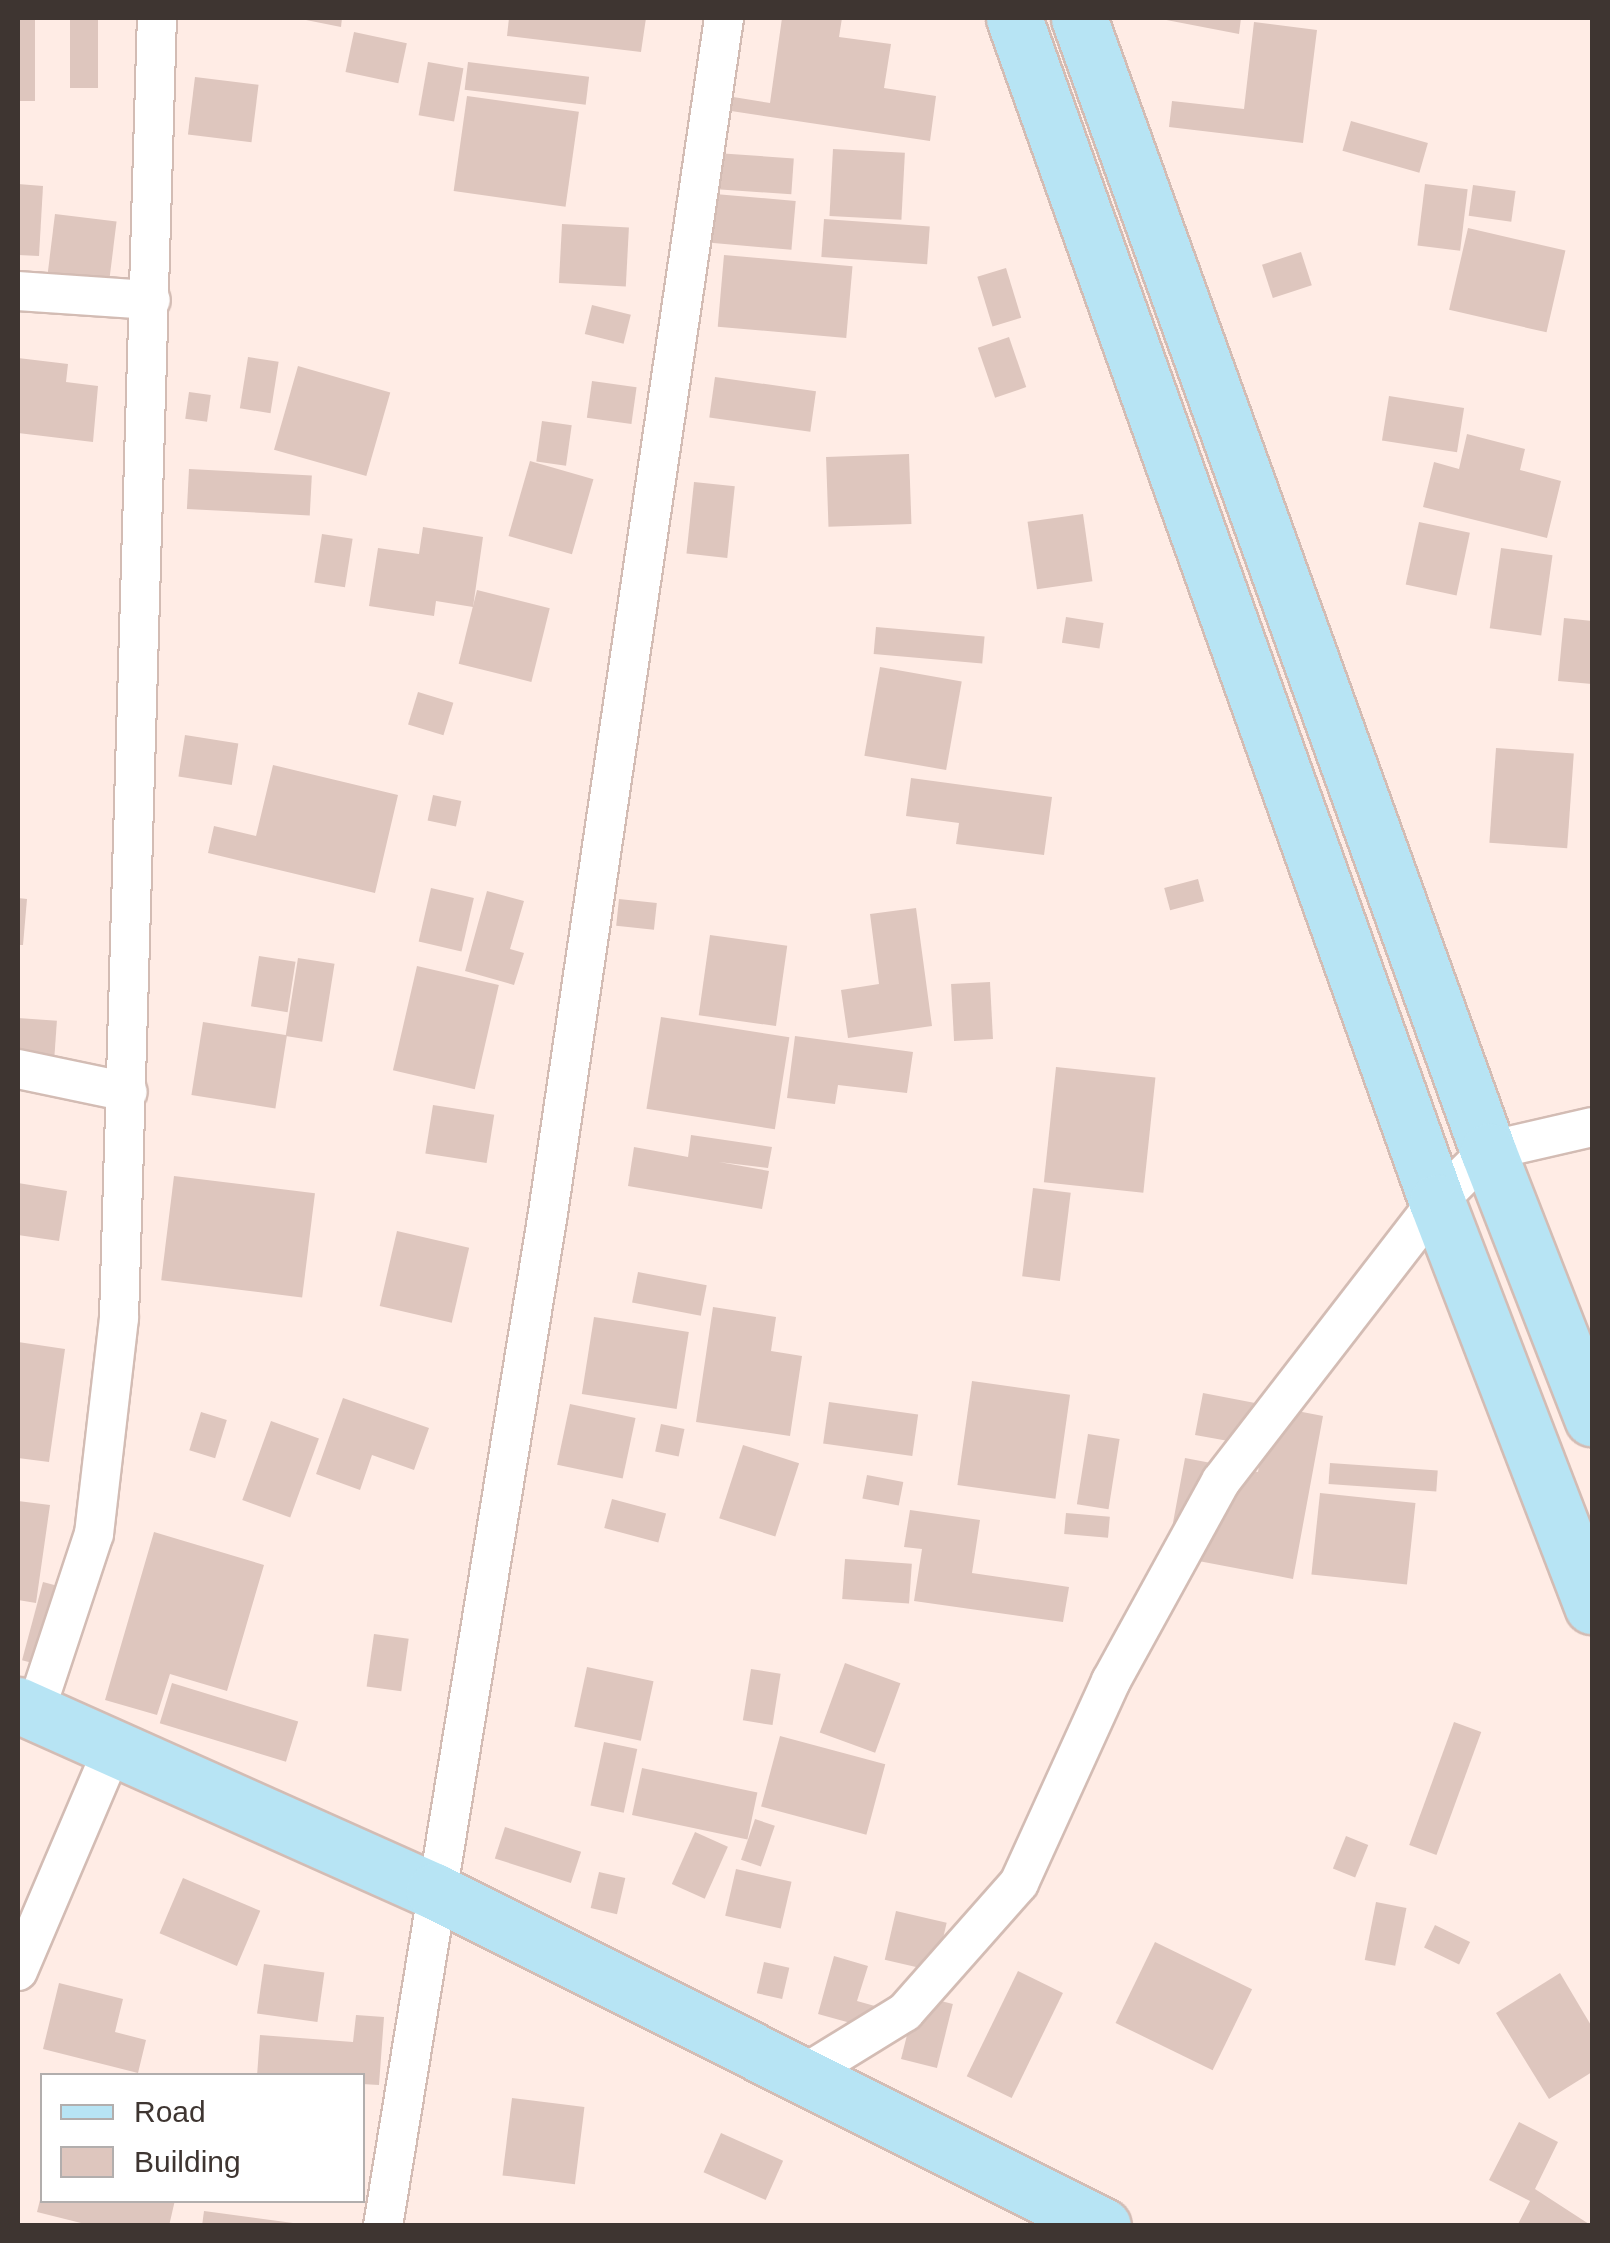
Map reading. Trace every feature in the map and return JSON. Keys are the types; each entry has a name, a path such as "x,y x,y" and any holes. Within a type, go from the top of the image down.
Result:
{"main road":[{"path":"1014,18 1437,1202 1592,1606"},
{"path":"1079,18 1488,1151 1592,1418"},
{"path":"26,1709 434,1891 1103,2226"}],"street":[{"path":"26,1709 94,1534 119,1318 157,18"},
{"path":"383,2226 434,1891 548,1213 724,18"},
{"path":"18,291 151,300"},
{"path":"18,1069 128,1092"},
{"path":"801,2076 906,2012 1019,1883 1111,1682 1221,1482 1437,1202 1488,1151 1592,1128"},
{"path":"18,1971 113,1748"}],"building":[{"path":"18,18 35,18 35,101 18,101"},
{"path":"70,18 98,18 98,88 70,88"},
{"path":"296,18 342,18 341,27"},
{"path":"509,18 646,18 641,52 507,36"},
{"path":"782,18 842,18 839,37 891,44 884,88 936,96 930,141 718,109 721,95 770,103"},
{"path":"1156,18 1241,18 1239,34"},
{"path":"1254,22 1317,30 1303,143 1169,127 1172,101 1244,109"},
{"path":"354,32 407,43 398,83 345,72"},
{"path":"428,62 463,68 454,121 419,115"},
{"path":"468,62 589,77 586,105 465,90"},
{"path":"195,77 259,85 251,142 188,135"},
{"path":"467,96 579,112 566,207 454,191"},
{"path":"1351,121 1428,143 1419,173 1342,151"},
{"path":"833,149 905,153 901,220 829,216"},
{"path":"716,153 794,158 791,194 713,189"},
{"path":"18,184 43,186 39,256 18,255"},
{"path":"1425,184 1468,189 1460,251 1417,246"},
{"path":"1473,185 1516,191 1511,222 1469,216"},
{"path":"715,194 796,201 791,250 711,243"},
{"path":"55,214 117,222 109,284 47,277"},
{"path":"824,219 930,226 927,264 821,257"},
{"path":"562,224 629,228 626,286 559,283"},
{"path":"1468,228 1565,250 1547,332 1449,310"},
{"path":"1301,252 1312,285 1273,298 1262,265"},
{"path":"724,255 853,266 846,338 718,327"},
{"path":"1006,268 1021,318 993,326 977,277"},
{"path":"592,305 631,315 624,344 585,334"},
{"path":"1009,337 1026,387 995,398 978,348"},
{"path":"248,357 279,362 270,413 240,408"},
{"path":"18,358 68,364 66,382 98,386 93,442 18,433"},
{"path":"298,366 390,392 366,476 274,450"},
{"path":"715,377 816,391 810,432 709,418"},
{"path":"592,381 637,387 631,424 587,418"},
{"path":"189,392 211,395 207,422 185,419"},
{"path":"1389,396 1464,408 1457,452 1382,440"},
{"path":"542,421 572,425 566,466 536,462"},
{"path":"1467,434 1525,449 1520,470 1561,481 1547,538 1423,507 1434,462 1459,469"},
{"path":"909,454 911,524 828,527 826,457"},
{"path":"530,461 593,479 572,554 509,536"},
{"path":"189,469 312,475 310,515 187,509"},
{"path":"694,482 735,486 727,558 686,554"},
{"path":"1083,514 1092,581 1037,589 1028,522"},
{"path":"1419,522 1470,533 1457,595 1406,585"},
{"path":"423,527 483,537 473,607 436,601 434,616 369,606 378,548 419,554"},
{"path":"322,534 353,539 345,587 314,582"},
{"path":"1501,548 1552,555 1541,635 1490,628"},
{"path":"477,590 550,608 531,682 459,664"},
{"path":"1066,617 1104,623 1099,649 1062,643"},
{"path":"1564,618 1592,621 1592,684 1558,681"},
{"path":"876,627 985,636 982,663 874,654"},
{"path":"880,667 962,681 946,770 864,756"},
{"path":"418,692 453,703 443,735 408,725"},
{"path":"185,735 238,743 232,785 178,776"},
{"path":"1496,748 1574,753 1567,848 1489,843"},
{"path":"273,765 398,795 375,893 208,853 214,826 256,836"},
{"path":"911,778 1052,797 1044,855 956,844 959,823 906,816"},
{"path":"433,795 461,801 456,826 428,820"},
{"path":"1198,879 1204,901 1170,910 1164,888"},
{"path":"431,888 474,898 461,951 419,942"},
{"path":"487,891 524,901 510,949 524,953 514,985 465,971"},
{"path":"18,898 27,899 23,945 18,945"},
{"path":"619,899 657,903 654,930 616,926"},
{"path":"916,908 932,1026 848,1038 841,990 879,984 870,914"},
{"path":"710,935 787,946 776,1026 699,1015"},
{"path":"259,956 296,962 288,1012 251,1006"},
{"path":"298,958 335,964 322,1042 286,1036"},
{"path":"417,966 499,985 475,1089 393,1070"},
{"path":"990,982 993,1039 954,1041 951,984"},
{"path":"661,1017 789,1037 775,1129 646,1109"},
{"path":"18,1018 57,1021 54,1056 18,1053"},
{"path":"203,1022 287,1035 275,1108 191,1095"},
{"path":"795,1036 913,1052 907,1093 838,1085 835,1104 787,1098"},
{"path":"1056,1067 1155,1077 1143,1193 1044,1182"},
{"path":"433,1105 494,1115 487,1163 425,1153"},
{"path":"691,1135 772,1147 768,1168 719,1162 769,1171 762,1209 628,1186 634,1147 688,1157"},
{"path":"174,1176 315,1193 302,1298 161,1280"},
{"path":"18,1183 67,1191 59,1241 18,1235"},
{"path":"1033,1188 1071,1193 1060,1281 1022,1276"},
{"path":"397,1231 469,1248 452,1323 380,1306"},
{"path":"638,1272 707,1285 701,1316 632,1302"},
{"path":"713,1307 776,1317 771,1351 802,1356 790,1436 696,1422"},
{"path":"594,1317 689,1332 677,1409 582,1394"},
{"path":"18,1342 65,1349 49,1462 18,1458"},
{"path":"972,1381 1070,1395 1055,1499 957,1485"},
{"path":"1203,1393 1323,1416 1293,1579 1167,1555 1185,1458 1258,1472 1262,1447 1195,1435"},
{"path":"343,1398 429,1428 414,1470 372,1455 360,1490 316,1474"},
{"path":"829,1402 918,1415 912,1456 823,1444"},
{"path":"570,1404 636,1418 623,1479 557,1465"},
{"path":"201,1412 227,1420 215,1458 189,1450"},
{"path":"271,1421 319,1438 290,1517 242,1500"},
{"path":"661,1424 684,1429 679,1456 655,1451"},
{"path":"1088,1434 1120,1439 1108,1509 1077,1504"},
{"path":"743,1445 799,1463 775,1536 719,1518"},
{"path":"1330,1463 1438,1471 1436,1491 1329,1484"},
{"path":"867,1475 903,1482 899,1506 862,1499"},
{"path":"1320,1493 1415,1503 1407,1585 1311,1575"},
{"path":"612,1499 666,1513 658,1542 604,1528"},
{"path":"18,1501 50,1505 36,1603 18,1600"},
{"path":"910,1510 980,1520 972,1573 1069,1587 1063,1622 914,1601 922,1549 904,1547"},
{"path":"1066,1513 1110,1517 1108,1538 1064,1534"},
{"path":"154,1532 264,1565 227,1691 170,1674 157,1715 105,1700"},
{"path":"845,1559 912,1564 909,1604 842,1599"},
{"path":"43,1582 77,1591 56,1669 22,1660"},
{"path":"374,1634 409,1639 401,1691 367,1686"},
{"path":"845,1663 900,1683 875,1753 820,1733"},
{"path":"587,1667 654,1681 641,1741 574,1727"},
{"path":"751,1669 781,1674 772,1725 743,1720"},
{"path":"172,1683 298,1722 286,1762 160,1723"},
{"path":"1454,1722 1481,1732 1436,1855 1409,1845"},
{"path":"780,1736 885,1764 866,1835 761,1807"},
{"path":"604,1742 637,1749 624,1813 590,1806"},
{"path":"642,1768 757,1793 747,1839 632,1815"},
{"path":"755,1819 775,1826 761,1866 741,1860"},
{"path":"505,1827 581,1852 571,1883 495,1858"},
{"path":"695,1832 728,1847 705,1899 672,1884"},
{"path":"1346,1836 1368,1845 1355,1877 1333,1868"},
{"path":"736,1869 792,1882 781,1929 725,1916"},
{"path":"599,1872 625,1878 617,1914 591,1908"},
{"path":"183,1878 260,1911 237,1966 160,1933"},
{"path":"1376,1902 1406,1908 1395,1966 1365,1960"},
{"path":"896,1911 947,1923 935,1971 885,1960"},
{"path":"1435,1925 1470,1942 1459,1965 1424,1947"},
{"path":"1155,1942 1252,1989 1213,2070 1116,2023"},
{"path":"834,1956 868,1966 857,2001 882,2008 876,2030 818,2014"},
{"path":"764,1962 789,1968 782,1999 757,1993"},
{"path":"264,1964 324,1972 317,2022 257,2014"},
{"path":"1018,1971 1063,1993 1012,2098 967,2076"},
{"path":"1560,1973 1592,2027 1592,2072 1549,2099 1496,2013"},
{"path":"59,1983 123,1999 115,2032 146,2040 138,2073 43,2049"},
{"path":"917,1995 953,2004 937,2068 901,2059"},
{"path":"356,2015 384,2017 379,2085 365,2084 365,2073 257,2073 260,2035 353,2042"},
{"path":"512,2098 584,2107 575,2184 502,2175"},
{"path":"1519,2122 1558,2142 1535,2189 1592,2226 1517,2226 1530,2201 1489,2180"},
{"path":"721,2133 783,2161 766,2200 704,2172"},
{"path":"40,2200 174,2203 169,2226 93,2226 37,2212"},
{"path":"204,2211 293,2223 293,2226 202,2226"}]}
